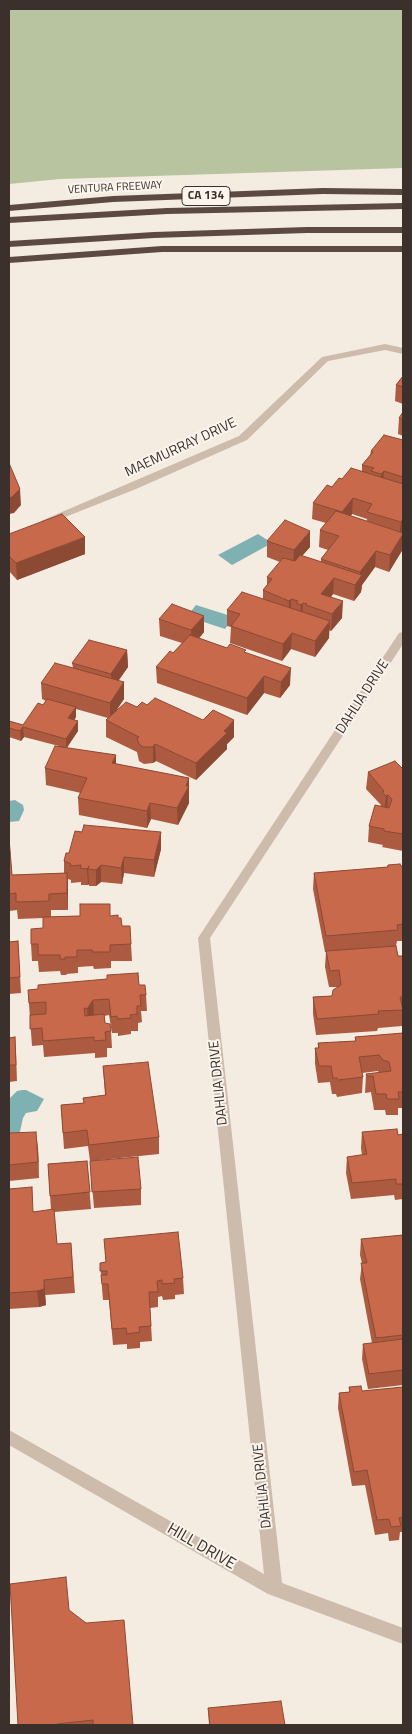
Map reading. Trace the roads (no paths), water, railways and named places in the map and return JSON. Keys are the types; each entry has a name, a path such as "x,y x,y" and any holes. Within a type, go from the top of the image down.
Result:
{"highway":[{"name":"VENTURA FREEWAY","path":"9,208 113,199 323,191 403,192"},
{"path":"9,220 177,210 403,206"},
{"path":"9,244 154,235 297,230 403,230"},
{"path":"9,260 162,249 403,249"}],"street":[{"name":"MAEMURRAY DRIVE","path":"35,525 132,487 243,438 325,359 385,347 403,351"},
{"name":"DAHLIA DRIVE","path":"274,1588 204,938 403,636"},
{"name":"HILL DRIVE","path":"9,1437 274,1588 403,1636"}],"water":[{"path":"258,534 272,543 232,565 218,555"},
{"path":"196,605 234,617 225,629 204,622 202,624 185,619"},
{"path":"15,800 23,805 24,810 19,821 9,822 9,801"},
{"path":"26,1090 44,1099 37,1111 26,1113 19,1136 9,1139 9,1099 17,1091"}]}
